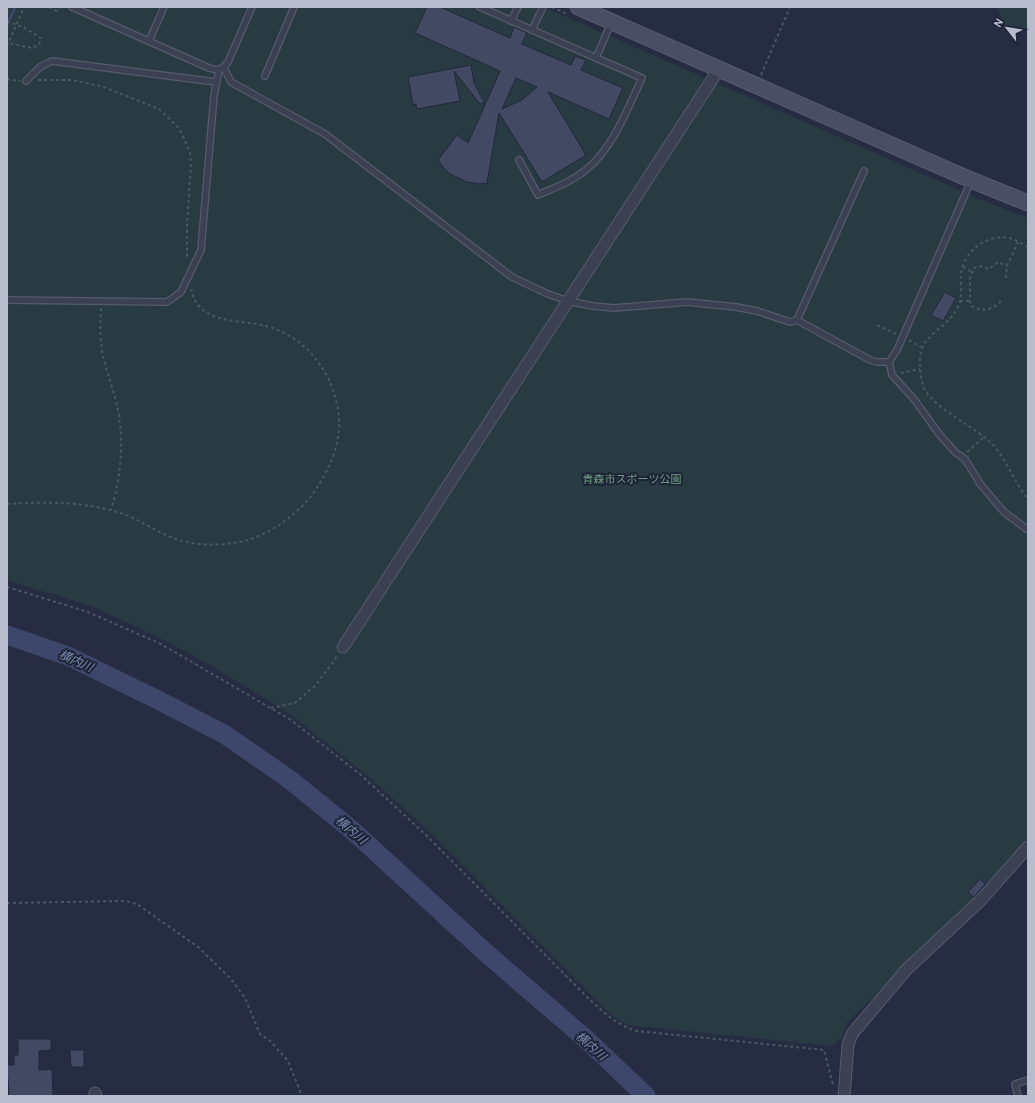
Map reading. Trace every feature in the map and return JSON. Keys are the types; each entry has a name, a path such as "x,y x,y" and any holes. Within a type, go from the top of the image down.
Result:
{"street":[{"path":"578,7 972,180 1028,203"},
{"path":"343,647 719,69"},
{"path":"844,1096 848,1046 852,1034 906,970 981,900 1028,847"}],"lane":[{"path":"72,7 209,68 221,69 231,82 325,134 512,277 541,291 568,301 614,308 687,302 736,307 790,322 797,320 870,360 877,362 889,362"},
{"path":"149,41 164,7"},
{"path":"7,300 167,302 180,292 201,250 206,171 216,82 252,7"},
{"path":"265,76 294,7"},
{"path":"480,7 642,78 618,130 605,149 587,170 562,184 538,194 519,160"},
{"path":"511,21 518,7"},
{"path":"532,30 543,7"},
{"path":"596,58 611,22"},
{"path":"26,81 40,67 52,62 216,82"},
{"path":"797,320 864,171"},
{"path":"972,180 897,350 889,362 892,375 914,398 948,444 965,459 981,485 1004,512 1028,530"},
{"path":"1018,1096 1015,1084 1028,1080"}],"path":[{"path":"7,14 10,7"},
{"path":"7,46 24,7"},
{"path":"49,7 58,11 59,7"},
{"path":"756,85 790,7"},
{"path":"7,20 41,38 39,45 32,48 8,43"},
{"path":"7,79 26,81 72,80 104,86 159,109 179,128 190,152 191,165 186,247 194,301 201,308 223,320 267,326 300,344 314,356 324,370 336,399 340,418 338,438 334,453 327,470 312,495 299,510 270,531 253,539 234,543 211,544 191,542 172,538 136,520 111,510 56,502 7,504"},
{"path":"1028,247 1010,238 1002,238 983,242 970,253 963,267 960,301 952,317 928,338 921,347 919,354 924,389 931,400 984,437 997,450 1028,499"},
{"path":"1006,278 1007,266 1018,242"},
{"path":"1001,301 992,309 976,310 970,305 970,282 974,268 980,266 989,269 998,262 1007,266"},
{"path":"963,267 972,272"},
{"path":"101,301 99,330 102,351 117,409 122,449 120,471 111,510"},
{"path":"960,301 970,301"},
{"path":"892,375 920,369"},
{"path":"962,457 984,437"},
{"path":"7,587 88,612 161,644 290,720 361,775 427,836 570,981 608,1017 622,1026 637,1031 824,1050 834,1089"},
{"path":"269,708 295,703 316,685 343,647"},
{"path":"7,903 125,901 136,904 198,947 231,979 245,998 260,1034 270,1041 288,1061 302,1096"}],"green space":[{"name":"青森市スポーツ公園","path":"7,7 544,7 977,198 1028,218 1028,839 960,915 847,1022 842,1037 832,1046 628,1025 611,1015 426,828 369,777 293,716 209,664 160,638 94,607 7,580"},
{"path":"997,7 1028,7 1028,30 1005,27"}],"building":[{"path":"427,7 440,7 510,38 514,27 527,33 522,44 571,65 575,56 586,60 581,70 623,88 609,119 548,92 586,155 542,182 499,113 487,183 480,184 467,182 450,174 438,160 457,135 468,143 500,71 415,33","holes":["516,78 537,87 522,100 502,109"]},
{"path":"471,65 474,83 484,102 480,104 454,71 460,101 417,109 416,104 413,105 408,77"},
{"path":"945,292 956,298 943,321 931,315"},
{"path":"980,879 985,884 974,897 968,892"},
{"path":"18,1039 51,1039 51,1050 39,1051 39,1070 52,1069 53,1096 9,1096 7,1065 14,1065 14,1055 18,1055"},
{"path":"70,1050 84,1050 84,1067 71,1067"}],"waterway":[{"path":"7,25 15,7"},
{"name":"横内川","path":"7,635 68,656 158,700 224,734 289,779 352,830 485,952 587,1040 646,1096"}]}
